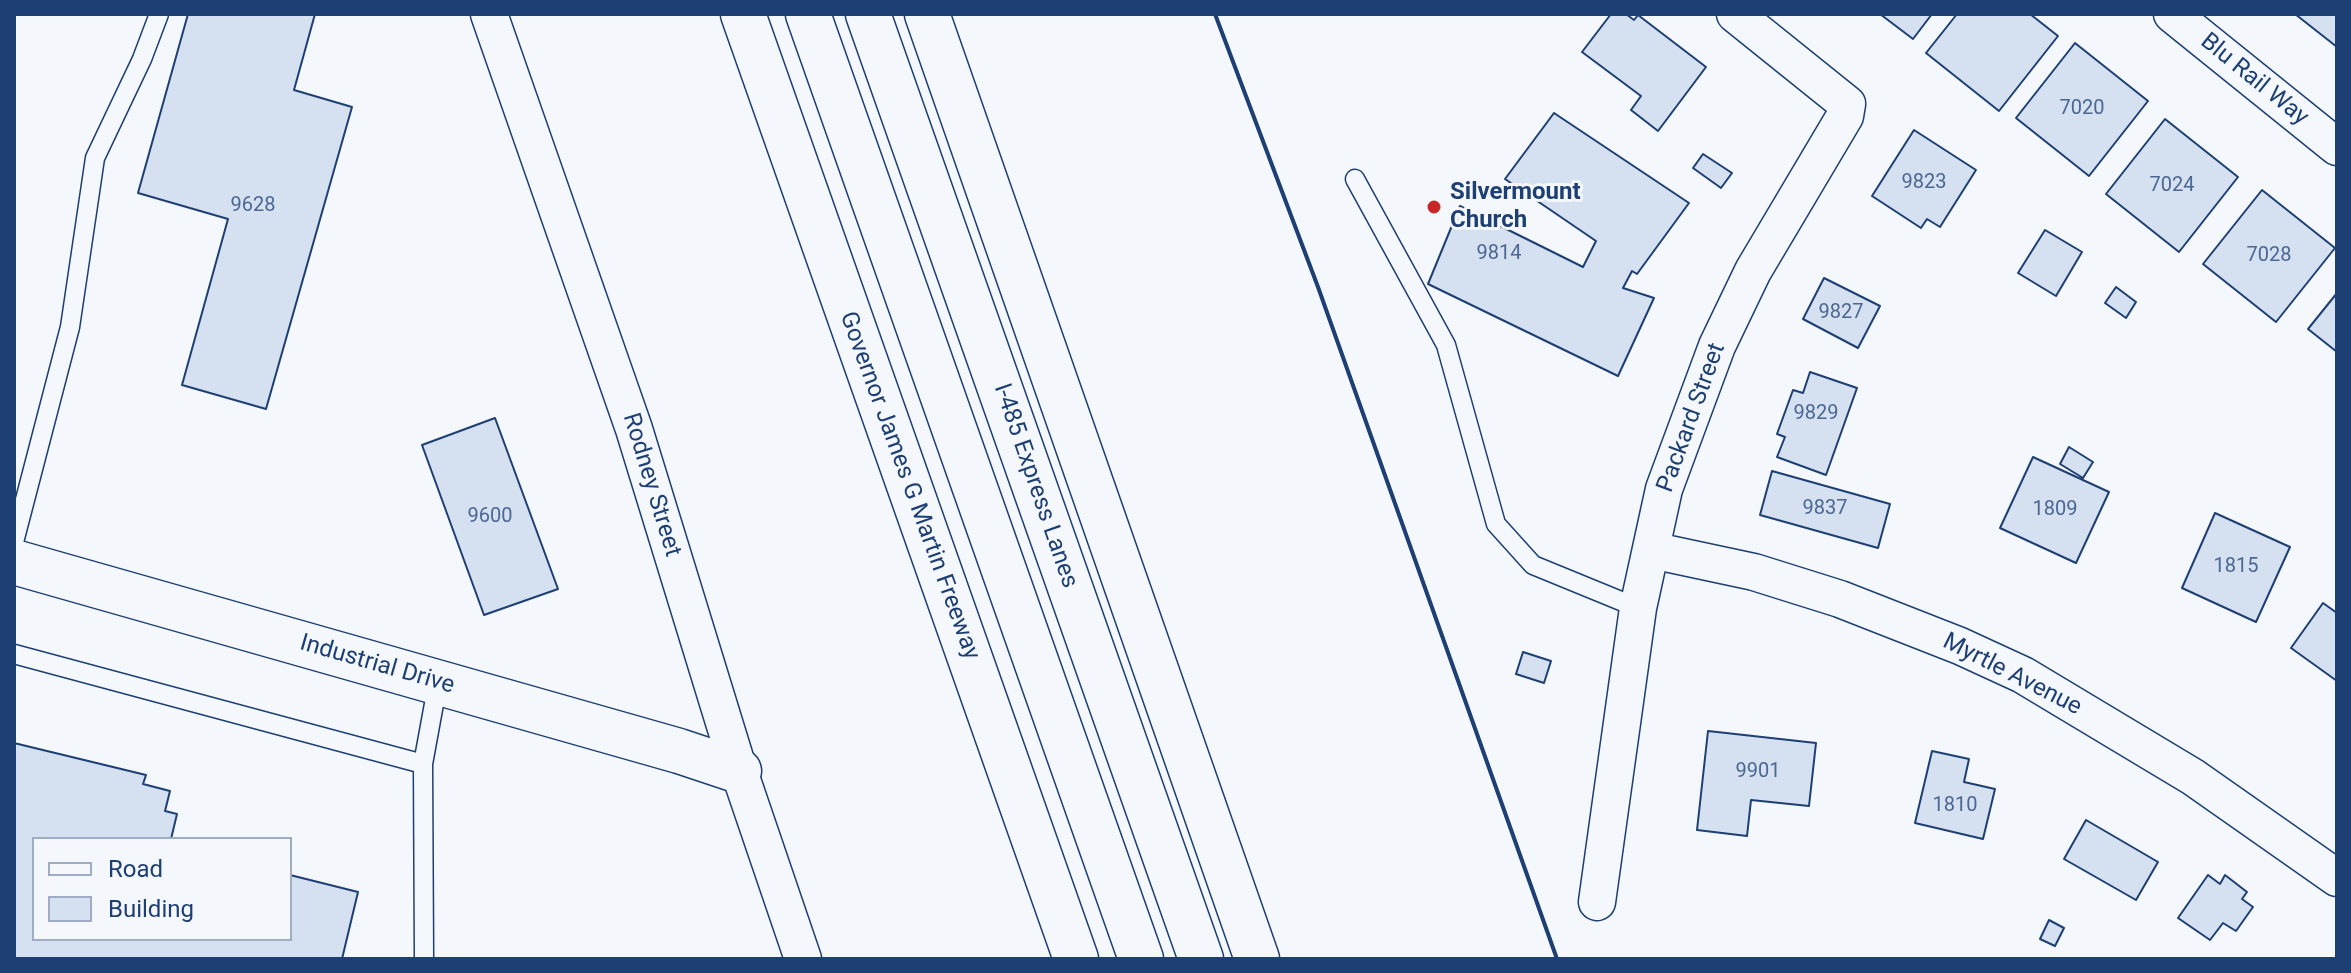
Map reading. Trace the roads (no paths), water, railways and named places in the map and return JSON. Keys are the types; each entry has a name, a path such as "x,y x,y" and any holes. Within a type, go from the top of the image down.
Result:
{"main road":[{"name":"Governor James G Martin Freeway","path":"743,14 1076,959"},
{"path":"808,14 1141,959"},
{"name":"I-485 Express Lanes","path":"868,14 1201,959"},
{"path":"927,14 1257,959"},
{"name":"Industrial Drive","path":"14,562 739,771"}],"street":[{"name":"Rodney Street","path":"489,14 634,429 739,771 803,959"},
{"name":"Packard Street","path":"1597,902 1638,608 1682,435 1717,346 1753,271 1845,116 1847,104 1735,14"},
{"name":"Blu Rail Way","path":"2172,14 2337,147"},
{"name":"Myrtle Avenue","path":"1651,550 1754,572 1840,599 1960,646 2023,675 2193,777 2337,878"}],"lane":[{"path":"14,542 70,327 95,158 142,59 159,14"},
{"path":"1355,179 1446,345 1496,524 1533,565 1638,608"},
{"path":"14,654 423,764"},
{"path":"424,959 423,764 438,682"}],"place":[{"name":"Silvermount Church","path":"1434,207"}]}
